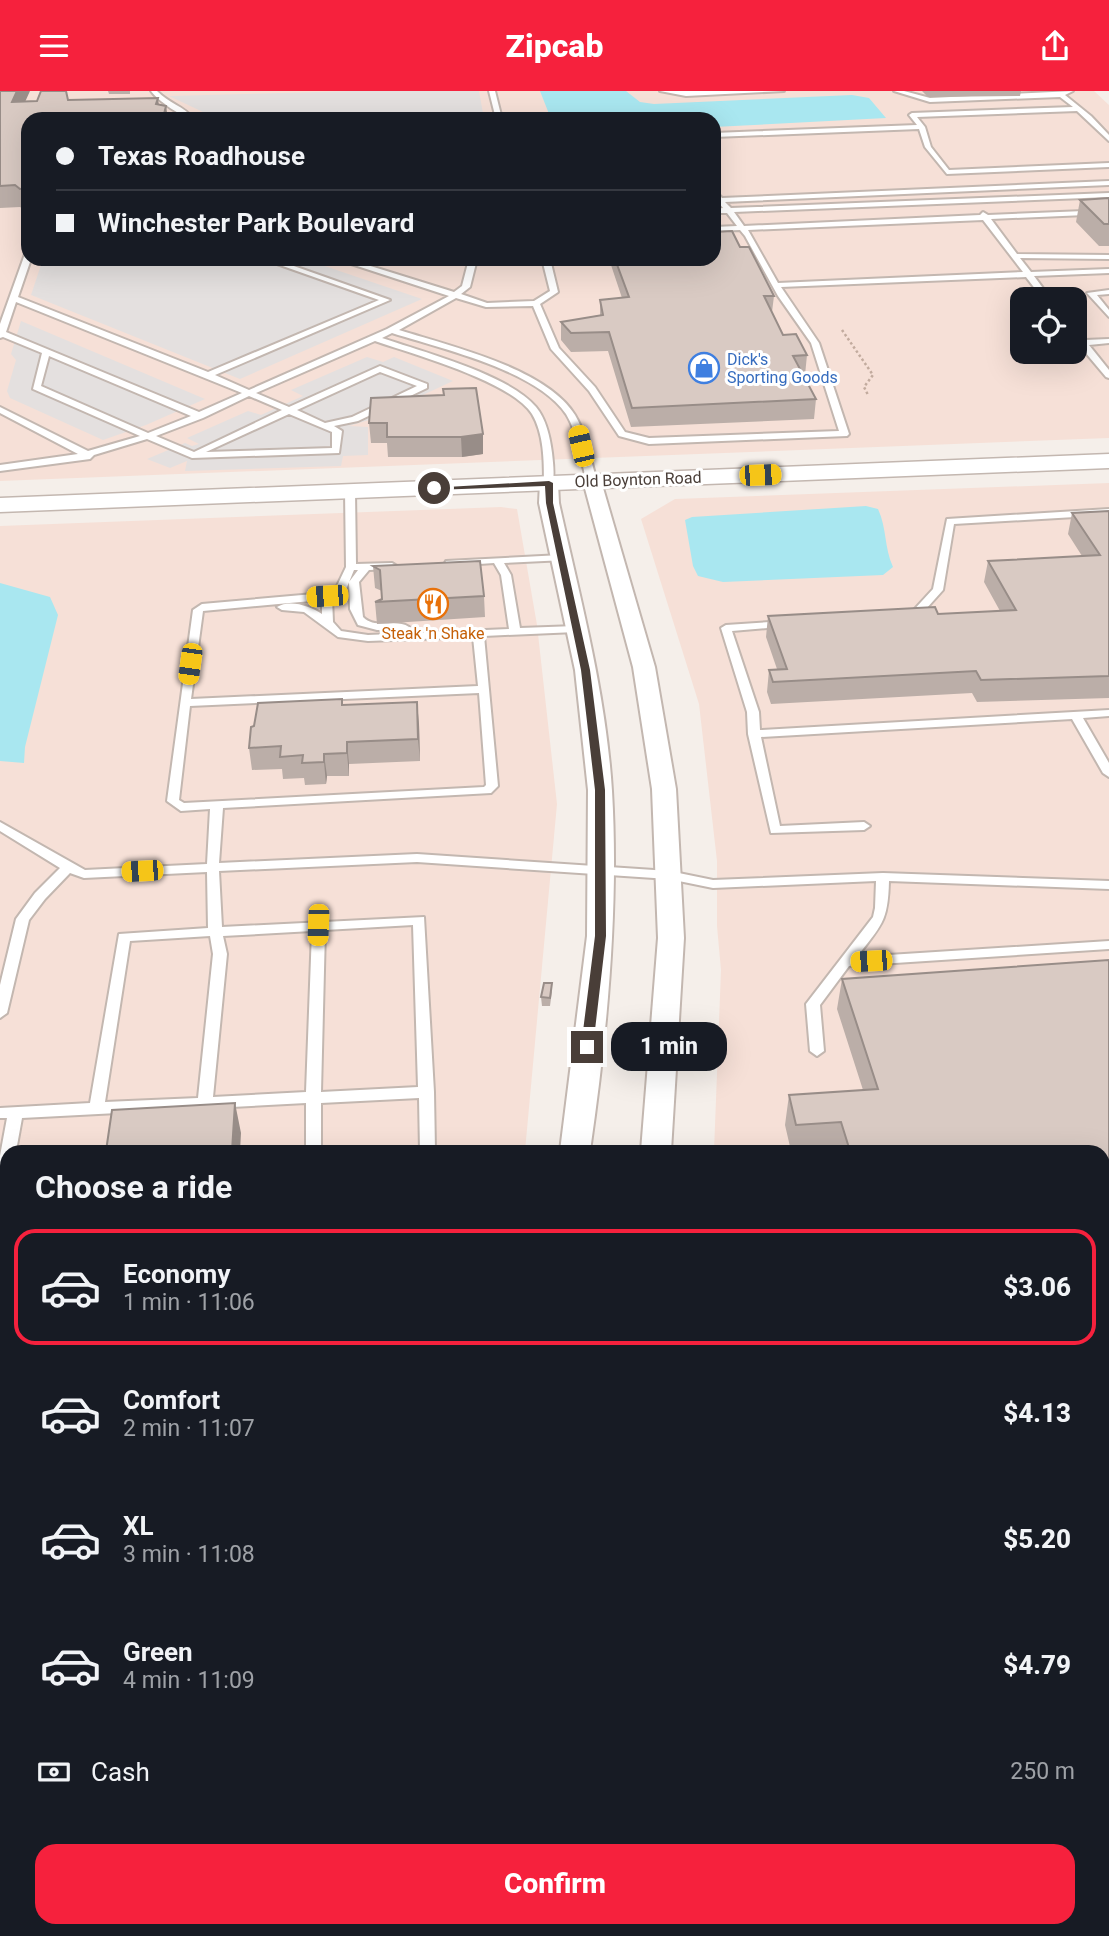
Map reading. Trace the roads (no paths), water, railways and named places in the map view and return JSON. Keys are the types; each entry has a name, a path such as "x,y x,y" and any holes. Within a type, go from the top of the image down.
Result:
{"street":[{"name":"Old Boynton Road","path":"0,505 1109,461"},
{"path":"592,481 644,667 664,789 671,938 657,1145"},
{"path":"549,483 550,503 586,670 600,790 600,936 576,1145"}],"lane":[{"path":"154,91 158,98 184,112"},
{"path":"492,91 497,112"},
{"path":"663,91 686,94 782,91"},
{"path":"897,91 930,100 1030,94 1060,95 1070,91"},
{"path":"1060,95 1089,117 1109,139"},
{"path":"1038,287 965,189 925,142 922,127 912,115 1076,109"},
{"path":"721,135 922,127"},
{"path":"947,171 1109,165"},
{"path":"721,197 1109,183"},
{"path":"721,211 1109,195"},
{"path":"536,303 555,349 592,389 622,434 649,441 844,434 815,343 776,285 743,228 721,203"},
{"path":"721,229 1109,212"},
{"path":"1063,255 1106,250"},
{"path":"1015,256 1109,257"},
{"path":"24,266 0,335 200,416"},
{"path":"208,375 386,300 287,266"},
{"path":"362,266 486,305 536,303 554,292 548,266"},
{"path":"0,468 90,456 200,416 429,312 466,287 471,266"},
{"path":"776,285 1108,273"},
{"path":"1109,292 1091,293 1109,315"},
{"path":"13,298 327,425 337,431 336,451 192,455 36,387 46,353"},
{"path":"391,330 509,370 547,390 570,414 578,431 592,481"},
{"path":"375,338 497,384 526,401 536,412 540,425 549,464 549,483"},
{"path":"1087,344 1109,341"},
{"path":"1087,347 1107,370"},
{"path":"192,455 380,369 424,386 355,419 327,425"},
{"path":"0,410 90,456"},
{"path":"350,491 351,567 341,590 327,596 208,606 198,610 173,801 181,807 486,790 492,786 478,633"},
{"path":"900,618 913,617 938,590 950,521 1109,512"},
{"path":"443,563 561,558"},
{"path":"497,560 506,575 514,626"},
{"path":"351,567 405,565"},
{"path":"366,567 354,582 355,614 358,620 372,627 514,626 576,629"},
{"path":"327,596 328,623"},
{"path":"246,604 307,609 328,623 338,634 368,638 478,633 514,626"},
{"path":"793,624 726,628 753,712 754,734 775,829 864,826"},
{"path":"185,703 484,689"},
{"path":"754,734 1109,713"},
{"path":"1076,715 1109,773"},
{"path":"205,1103 220,954 215,931 213,866 217,805"},
{"path":"0,826 84,874 417,858 669,875 713,884 883,877 1109,885"},
{"path":"0,1013 23,919 40,896 68,867"},
{"path":"817,1051 813,1004 878,918 882,908 883,877"},
{"path":"97,1108 124,937 419,920 428,1145"},
{"path":"314,1145 318,925"},
{"path":"845,962 1109,945"},
{"path":"8,1145 8,1113 427,1092"}],"water":[{"path":"540,91 626,91 640,102 654,104 852,95 869,98 886,118 721,127 721,112 548,112"},
{"path":"866,506 878,509 883,523 893,567 883,575 723,582 698,576 693,566 685,520 692,517"},
{"path":"0,583 50,597 58,615 25,747 24,763 0,761"}],"place":[{"name":"Dick's Sporting Goods","path":"704,368"},
{"name":"Steak 'n Shake","path":"433,604"}]}
